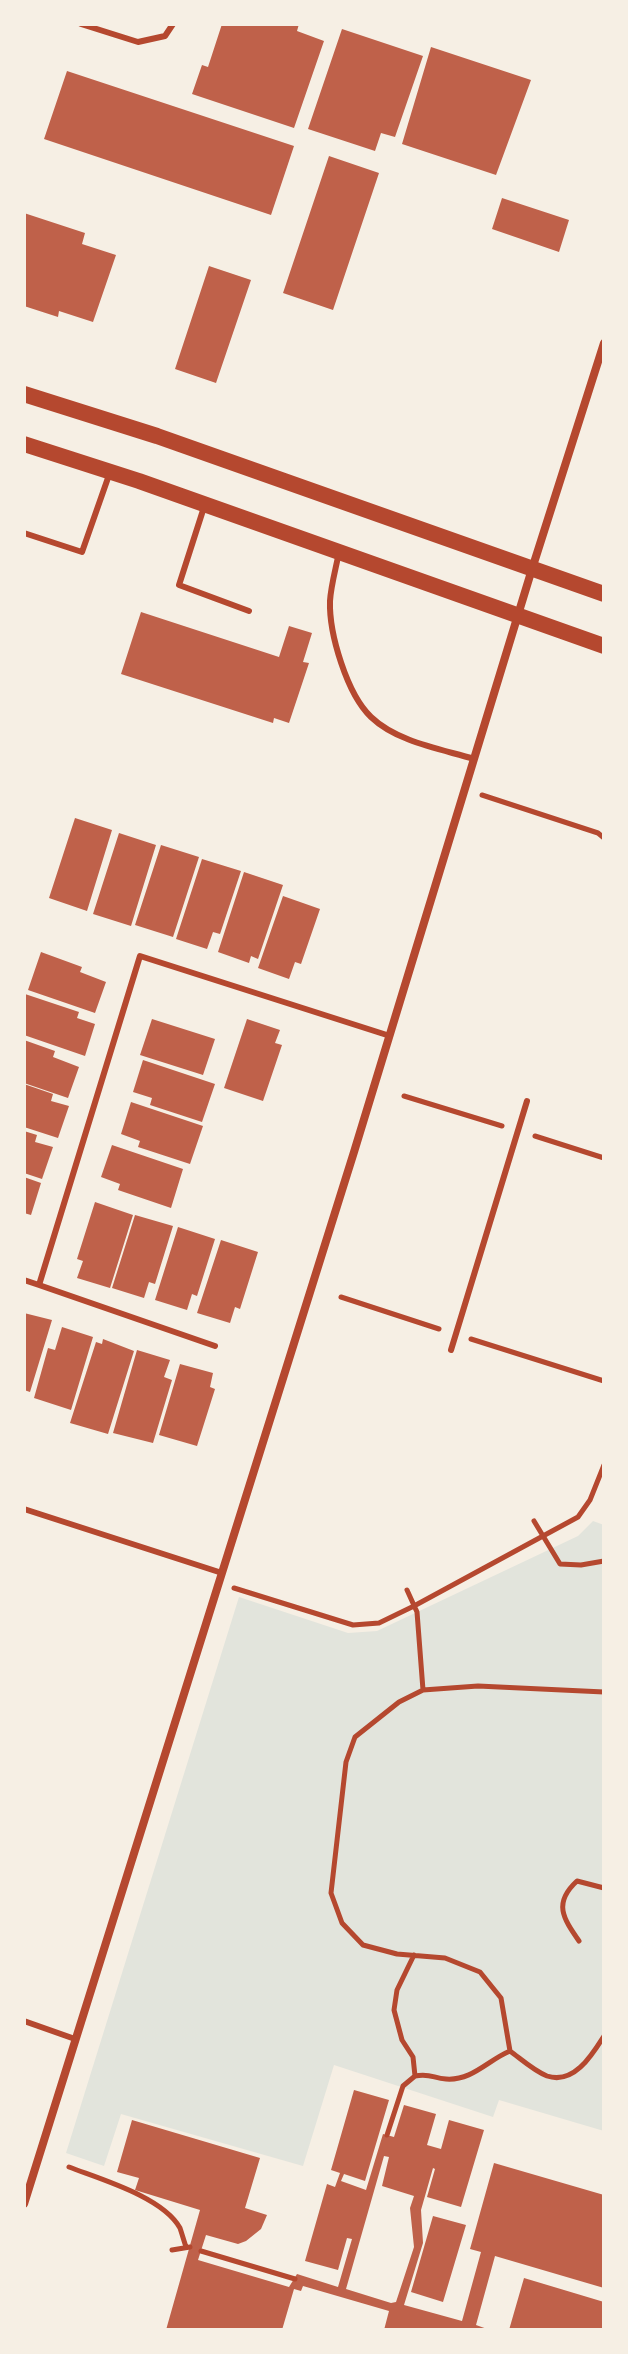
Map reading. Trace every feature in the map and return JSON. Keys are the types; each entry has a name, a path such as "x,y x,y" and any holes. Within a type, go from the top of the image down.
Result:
{"main road":[{"path":"24,394 171,441 604,594"},
{"path":"24,444 205,504 604,646"}],"street":[{"path":"24,2204 604,343"}],"lane":[{"path":"81,24 138,42 165,36 173,24"},
{"path":"24,533 82,552 110,471"},
{"path":"205,504 179,585 249,611"},
{"path":"339,552 330,602 334,640 346,678 371,717 400,735 474,759"},
{"path":"39,1285 140,956 390,1036"},
{"path":"451,1350 527,1101"},
{"path":"24,1280 215,1346"},
{"path":"24,1509 222,1573"},
{"path":"24,2021 75,2039"}],"path":[{"path":"465,790 598,833 604,838"},
{"path":"218,1584 353,1625 379,1623 578,1517 590,1500 604,1466"},
{"path":"534,1521 560,1564 581,1565 604,1561"},
{"path":"407,1590 414,1606 423,1690"},
{"path":"604,1692 478,1686 423,1690 399,1702 355,1737 346,1762 331,1893 342,1923 363,1945 397,1954 445,1958 480,1972 501,1998 510,2051 548,2077 571,2074 588,2061 604,2036"},
{"path":"579,1941 567,1923 562,1908 564,1893 577,1881 604,1888"},
{"path":"414,1955 397,1990 394,2010 402,2040 413,2057 415,2076"},
{"path":"387,2135 403,2086 415,2076 427,2074 447,2079 475,2073 510,2051"},
{"path":"69,2167 121,2187 156,2205 179,2226 188,2247 172,2250"},
{"path":"201,2251 295,2279"}],"shaded area":[{"path":"593,1521 604,1525 604,2131 499,2100 493,2117 334,2065 303,2166 121,2114 104,2166 66,2153 239,1597 348,1633 377,1631 578,1536"}],"building":[{"path":"222,24 299,24 297,31 324,41 294,128 192,94 202,65 208,67"},
{"path":"342,29 423,56 395,137 381,133 375,151 308,129"},
{"path":"431,47 531,80 496,175 402,144"},
{"path":"67,71 294,146 271,215 44,139"},
{"path":"329,156 379,173 333,310 283,293"},
{"path":"502,198 569,220 559,252 492,229"},
{"path":"24,213 85,233 82,244 116,255 93,322 59,311 58,317 24,306"},
{"path":"209,266 251,280 216,383 175,369"},
{"path":"141,612 279,657 289,626 312,633 303,662 309,663 289,723 274,718 273,723 121,674"},
{"path":"75,818 112,830 87,911 49,898"},
{"path":"119,833 156,845 131,926 93,914"},
{"path":"161,845 199,857 173,937 135,925"},
{"path":"202,859 241,871 220,934 213,932 207,949 176,939"},
{"path":"244,872 283,885 258,959 251,956 249,963 218,952"},
{"path":"283,896 320,909 301,964 295,962 289,979 258,968"},
{"path":"41,952 82,967 80,972 106,982 95,1013 28,990"},
{"path":"25,994 79,1012 77,1018 95,1024 85,1056 24,1035"},
{"path":"152,1019 215,1039 203,1075 140,1055"},
{"path":"247,1019 280,1030 275,1043 282,1045 263,1101 224,1088"},
{"path":"24,1040 55,1051 53,1057 79,1067 68,1098 24,1083"},
{"path":"143,1060 215,1084 202,1122 150,1105 152,1098 133,1092"},
{"path":"24,1084 53,1094 51,1101 69,1106 58,1138 24,1127"},
{"path":"131,1102 203,1126 190,1164 138,1147 140,1141 121,1134"},
{"path":"24,1131 37,1135 35,1142 53,1147 42,1179 24,1173"},
{"path":"112,1145 183,1169 171,1208 118,1190 120,1184 101,1177"},
{"path":"24,1177 41,1183 31,1215 24,1213"},
{"path":"95,1202 133,1215 110,1288 77,1278 83,1261 77,1259"},
{"path":"135,1215 173,1226 155,1284 149,1282 144,1298 112,1288"},
{"path":"178,1227 215,1239 197,1296 192,1294 187,1310 155,1300"},
{"path":"221,1240 258,1252 240,1309 235,1307 230,1323 197,1313"},
{"path":"24,1313 52,1320 30,1392 24,1390"},
{"path":"62,1327 93,1337 71,1410 34,1398 48,1348 55,1350"},
{"path":"103,1339 134,1351 108,1434 70,1423 96,1342 102,1344"},
{"path":"137,1350 170,1360 164,1377 172,1380 153,1443 113,1433"},
{"path":"180,1364 213,1373 210,1387 215,1389 197,1446 159,1435"},
{"path":"354,2090 389,2100 365,2181 344,2174 341,2181 366,2190 383,2134 394,2137 404,2105 436,2114 427,2145 441,2149 449,2120 484,2130 461,2207 427,2197 433,2168 421,2210 423,2243 404,2305 462,2321 481,2252 470,2249 494,2163 604,2195 604,2288 495,2256 476,2325 490,2330 384,2330 389,2311 303,2286 301,2291 294,2289 282,2330 166,2330 200,2210 135,2190 139,2178 117,2172 132,2120 260,2158 245,2208 267,2215 261,2229 238,2244 206,2235 198,2260 289,2287 297,2274 338,2287 352,2239 347,2238 338,2270 305,2261 327,2184 335,2187 340,2173 331,2170","holes":["384,2156 389,2157 382,2186 414,2196 410,2208 414,2247 396,2302 391,2303 346,2289"]},
{"path":"433,2216 466,2225 443,2302 411,2292"},
{"path":"524,2278 604,2302 604,2330 509,2330"}]}
